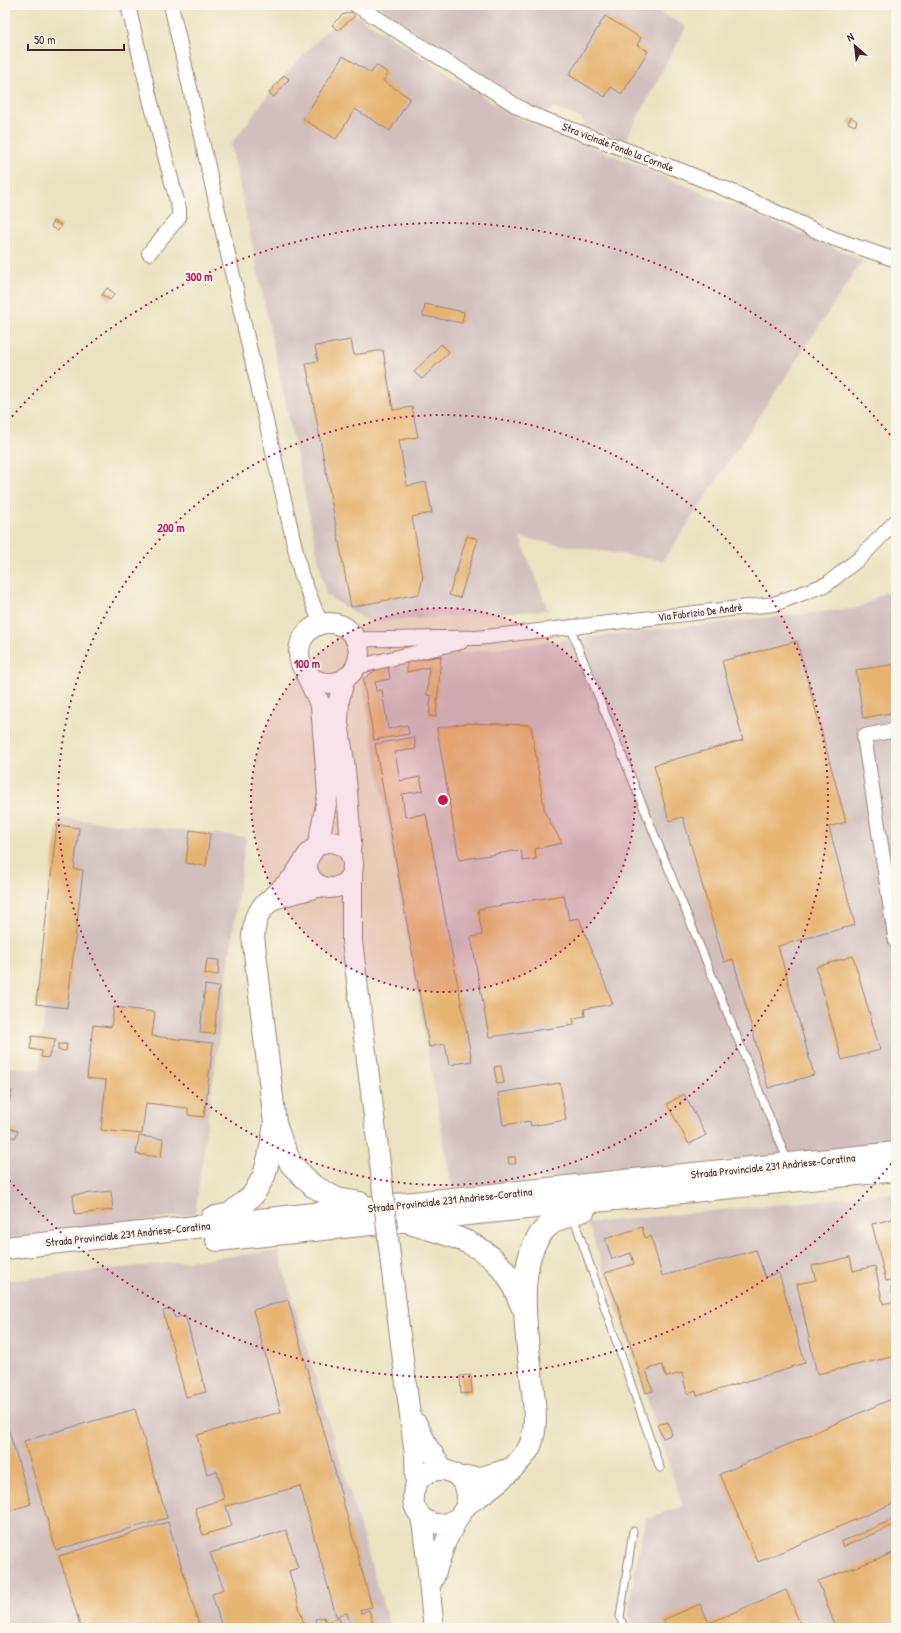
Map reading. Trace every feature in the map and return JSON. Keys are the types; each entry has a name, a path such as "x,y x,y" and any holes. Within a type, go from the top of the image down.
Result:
{"main road":[{"path":"350,852 351,842 345,768 338,723 339,700 360,653 356,639 350,631 341,625 331,623 321,624 311,628 304,636 299,645 298,655 301,666 321,706 328,794 314,848 308,859 307,866 308,874 312,881 326,887 352,941"},
{"path":"306,674 315,680 324,683 335,683 350,673"},
{"path":"274,898 326,887 341,886 348,881 354,867 350,852 336,842 324,842 314,848 293,879 263,907 256,918 253,936 275,1123 291,1164 313,1186 337,1199 408,1212 464,1239 485,1251 507,1274 525,1312"},
{"path":"352,874 352,941 410,1408 415,1455 416,1486 413,1499 417,1512 421,1517 432,1523 444,1525 491,1489 513,1468 530,1447 536,1424 525,1312 525,1277 533,1248 538,1237 547,1227 559,1219 572,1214 646,1196"},
{"path":"178,1229 230,1214 253,1195 264,1176 270,1153 275,1123"},
{"name":"Strada Provinciale 231 Andriese-Coratina","path":"5,1263 788,1164 896,1153"},
{"name":"Strada Provinciale 231 Andriese-Coratina","path":"5,1248 178,1229 646,1196 896,1170"},
{"path":"410,1408 428,1447 452,1474 465,1485 468,1494 463,1511 446,1541 430,1592"},
{"path":"416,1486 420,1479 435,1470 481,1478 513,1468"},
{"path":"421,1517 427,1550 434,1628"}],"street":[{"path":"128,5 150,99 179,209 179,217 149,253"},
{"path":"171,5 301,574 321,624"},
{"name":"Stra vicinale Fondo la Cornole","path":"356,5 528,113 682,171 733,192 832,238 896,260"},
{"name":"Via Fabrizio De Andrè","path":"476,638 774,604 826,584 860,558 896,522"},
{"path":"356,639 390,640 442,637 476,638"},
{"path":"350,673 476,638"},
{"path":"896,730 864,736 896,942"}],"lane":[{"path":"570,627 788,1164"},
{"path":"572,1214 660,1468"},
{"path":"624,1628 620,1617 633,1531"}],"shaded area":[{"path":"375,5 648,5 686,27 625,141 586,127 582,118 553,108 548,113 531,107"},
{"path":"351,12 513,116 614,156 863,260 663,561 520,538 548,610 369,622 326,595 231,144 284,75 342,15"},
{"path":"884,593 896,597 896,1144 452,1188 362,681 378,668 439,656 563,640 858,608"},
{"path":"58,818 246,837 195,1214 5,1239 5,1066 40,1070"},
{"path":"896,1193 896,1628 634,1628 629,1614 631,1591 645,1519 683,1506 588,1223"},
{"path":"278,1251 390,1628 5,1628 5,1281"}],"building":[{"path":"351,12 355,16 338,30 332,25 342,15"},
{"path":"605,16 641,38 637,45 648,51 622,94 611,87 605,97 569,75"},
{"path":"343,56 371,73 376,65 388,73 383,81 410,98 390,131 355,109 336,139 303,119"},
{"path":"284,75 289,79 274,97 269,93"},
{"path":"851,117 857,121 855,126 848,123"},
{"path":"53,221 61,225 58,231 51,227"},
{"path":"107,288 115,294 110,300 102,295"},
{"path":"425,304 464,312 462,323 423,316"},
{"path":"351,340 354,355 383,350 393,410 412,407 418,437 399,440 407,486 426,482 432,513 412,517 423,577 419,594 351,607 306,363 318,361 315,346"},
{"path":"441,344 449,352 422,379 414,372"},
{"path":"467,536 478,539 460,598 449,595"},
{"path":"797,641 846,822 829,827 855,925 778,946 814,1075 768,1088 733,959 724,962 683,817 669,821 654,765 743,740 722,661"},
{"path":"441,656 436,717 429,716 431,696 427,695 429,667 407,672 407,662"},
{"path":"896,664 896,712 863,718 856,670"},
{"path":"388,666 390,679 375,682 376,691 382,690 388,729 407,725 409,734 374,740 363,679 379,668"},
{"path":"467,723 531,725 545,813 562,843 535,849 536,859 523,861 521,850 459,860 437,728"},
{"path":"414,737 416,749 395,752 400,781 420,777 423,791 402,794 405,817 426,814 472,1061 449,1065 445,1044 429,1047 375,744"},
{"path":"57,825 79,828 74,869 83,870 67,1008 36,1004"},
{"path":"190,830 210,833 206,866 186,863"},
{"path":"564,895 569,920 579,918 613,1004 584,1009 585,1016 573,1018 574,1025 489,1037 471,937 482,935 478,909"},
{"path":"853,956 880,1050 842,1060 816,967"},
{"path":"207,959 219,960 218,975 205,974"},
{"path":"205,985 219,987 214,1034 200,1033"},
{"path":"114,1007 155,1012 152,1036 213,1043 204,1117 188,1115 188,1108 146,1103 142,1134 101,1130 106,1080 87,1078 93,1025 111,1027"},
{"path":"32,1036 56,1039 48,1058 41,1057 42,1051 30,1049"},
{"path":"58,1044 67,1044 66,1051 58,1050"},
{"path":"501,1066 504,1083 497,1084 494,1067"},
{"path":"560,1083 566,1120 531,1126 530,1121 503,1125 498,1093"},
{"path":"5,1089 12,1091 6,1114 5,1114"},
{"path":"684,1094 706,1135 689,1144 667,1104"},
{"path":"10,1128 18,1131 15,1138 7,1135"},
{"path":"139,1136 163,1139 161,1157 136,1154"},
{"path":"508,1157 515,1157 516,1164 509,1164"},
{"path":"111,1191 113,1210 75,1214 73,1195"},
{"path":"896,1218 896,1279 886,1281 872,1224"},
{"path":"642,1227 645,1238 651,1236 662,1276 756,1250 765,1277 779,1273 805,1363 697,1396 696,1391 687,1394 682,1373 666,1377 662,1365 646,1370 653,1391 646,1393 618,1306 605,1273 634,1264 631,1253 612,1259 605,1239"},
{"path":"850,1257 853,1271 875,1266 883,1304 896,1301 896,1356 817,1374 797,1284 816,1280 812,1266"},
{"path":"896,1286 896,1299 894,1300 891,1287"},
{"path":"288,1300 372,1607 360,1610 361,1613 369,1610 374,1628 351,1628 347,1613 336,1616 300,1486 226,1506 232,1526 203,1535 195,1508 224,1499 217,1471 207,1474 197,1435 281,1412 253,1310"},
{"path":"172,1309 175,1318 185,1315 206,1392 186,1397 163,1311"},
{"path":"471,1375 472,1393 461,1394 460,1376"},
{"path":"896,1397 896,1502 758,1562 720,1474"},
{"path":"135,1409 167,1518 56,1550 24,1441"},
{"path":"5,1418 31,1504 5,1512"},
{"path":"668,1422 672,1435 663,1438 657,1425"},
{"path":"896,1518 896,1524 843,1547 841,1542"},
{"path":"168,1522 200,1628 81,1628 59,1556"},
{"path":"286,1530 298,1568 289,1571 305,1628 222,1628 212,1594 224,1589 210,1553"},
{"path":"896,1552 896,1628 836,1628 818,1581"},
{"path":"786,1590 802,1628 667,1628 663,1620 700,1604 709,1623"},
{"path":"324,1617 326,1622 339,1618 342,1628 317,1628 315,1619"}]}
